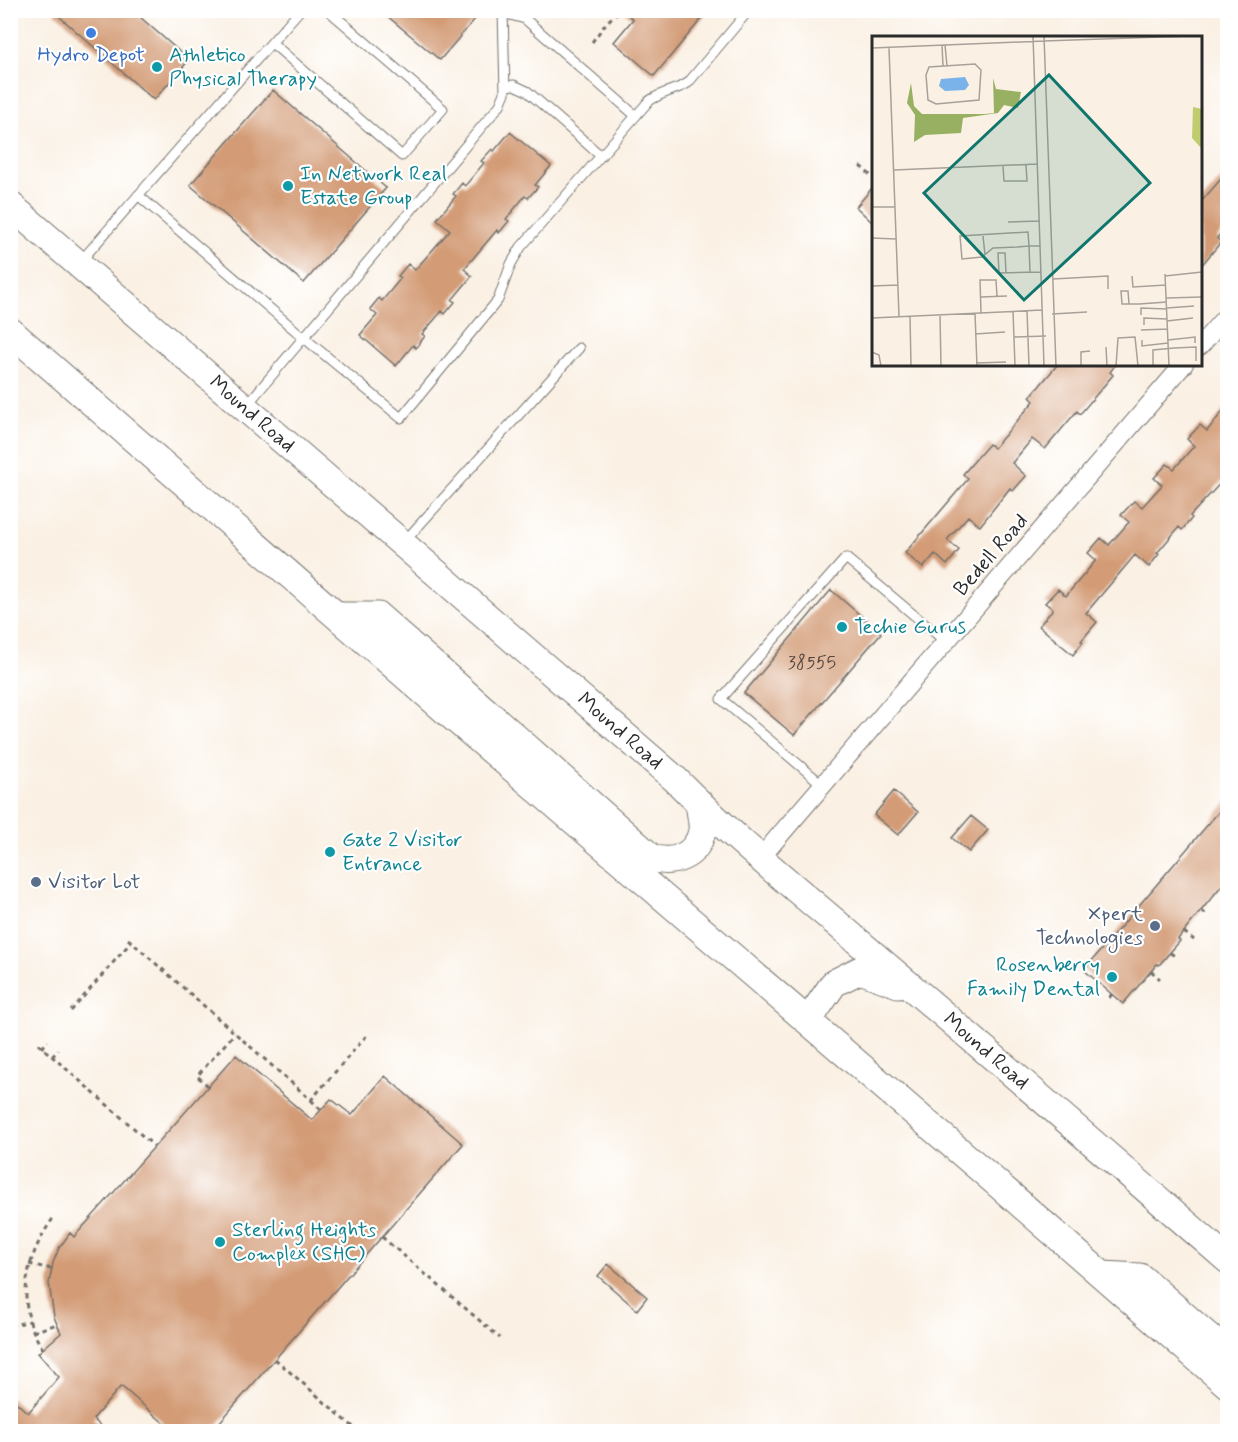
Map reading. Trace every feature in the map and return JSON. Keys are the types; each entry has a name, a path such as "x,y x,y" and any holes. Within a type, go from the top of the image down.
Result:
{"main road":[{"name":"Mound Road","path":"10,205 403,543 675,779 761,857 1227,1260"},
{"path":"10,331 454,718 1103,1275 1227,1385"},
{"path":"338,615 378,616 651,857 663,862 673,860 684,857 693,848 702,832 699,803"},
{"path":"808,1021 834,983 860,970 916,990"},
{"path":"1103,1275 1140,1277 1227,1354"}],"street":[{"path":"1202,344 1227,314"},
{"name":"Bedell Road","path":"761,857 1182,366"}],"lane":[{"path":"79,263 300,10"},
{"path":"272,43 402,156 442,109 328,10"},
{"path":"138,195 303,338 401,418 498,300 520,247 653,98 688,83 749,10"},
{"path":"245,407 500,105 505,86 503,12 525,20 636,116"},
{"path":"505,86 514,85 527,91 601,156"},
{"path":"403,543 579,348"},
{"path":"823,785 721,699 846,558 946,642"}],"path":[{"path":"592,42 620,10"},
{"path":"860,166 872,177"},
{"path":"1202,911 1208,917"},
{"path":"1184,932 1194,940"},
{"path":"71,1011 129,940 321,1110"},
{"path":"1170,953 1175,956"},
{"path":"1151,971 1160,980"},
{"path":"208,1086 197,1076 235,1033"},
{"path":"311,1100 368,1035"},
{"path":"42,1048 48,1041"},
{"path":"38,1044 154,1146"},
{"path":"52,1057 58,1050"},
{"path":"43,1349 30,1322 27,1302 29,1264 38,1242 54,1217"},
{"path":"382,1237 500,1338"},
{"path":"29,1264 52,1269"},
{"path":"10,1326 30,1322"},
{"path":"33,1332 57,1324"},
{"path":"275,1359 359,1431"}],"building":[{"path":"52,10 132,10 189,60 154,100"},
{"path":"380,10 466,10 475,19 440,60"},
{"path":"622,10 709,10 654,76 614,42 633,19"},
{"name":"In Network Real Estate Group","path":"273,90 386,188 304,283 190,185"},
{"path":"510,132 551,166 535,185 538,187 528,198 525,196 506,219 509,221 499,233 497,230 464,269 472,276 452,300 455,302 445,314 442,311 422,334 425,336 416,348 413,345 396,366 360,335 377,315 370,309 379,298 382,301 401,278 398,276 408,264 415,270 450,230 437,219 456,196 453,194 462,183 465,186 484,163 481,161 492,149 494,151"},
{"path":"1227,172 1227,226 1217,238 1221,242 1202,265 1202,201"},
{"path":"872,188 872,222 856,207"},
{"path":"1056,366 1114,366 1110,372 1113,375 1080,414 1077,411 1045,449 1032,439 1012,463 1026,476 1013,491 1010,488 980,526 968,516 947,540 959,550 947,565 935,554 923,568 905,553 968,479 963,474 989,444 994,448 1034,401 1030,397"},
{"path":"1227,406 1227,476 1190,516 1192,518 1182,530 1179,527 1157,553 1159,554 1149,567 1135,555 1086,613 1097,622 1073,655 1039,626 1053,609 1045,603 1058,589 1066,596 1096,560 1088,553 1101,538 1109,545 1129,522 1121,515 1134,501 1142,507 1162,485 1154,478 1167,464 1174,469 1194,446 1187,439 1200,425 1207,431"},
{"path":"831,590 881,633 794,735 744,693"},
{"path":"894,791 918,812 898,835 874,815"},
{"path":"1227,802 1227,879 1178,939 1180,941 1123,1004 1084,970"},
{"path":"971,816 988,830 969,852 952,838"},
{"name":"Sterling Heights Complex (SHC)","path":"236,1055 312,1120 331,1099 352,1115 385,1076 463,1144 212,1431 173,1431 121,1386 93,1419 106,1431 10,1431 10,1397 28,1413 59,1377 38,1353 61,1333 54,1317 49,1283 59,1248 70,1233 74,1237"},
{"path":"608,1264 647,1297 637,1310 598,1276"}],"place":[{"name":"Hydro Depot","path":"91,33"},
{"name":"Athletico Physical Therapy","path":"157,67"},
{"name":"In Network Real Estate Group","path":"288,186"},
{"name":"Techie Gurus","path":"842,627"},
{"name":"Gate 2 Visitor Entrance","path":"330,852"},
{"name":"Visitor Lot","path":"36,882"},
{"name":"Xpert Technologies","path":"1155,926"},
{"name":"Rosenberry Family Dental","path":"1112,977"},
{"name":"Sterling Heights Complex (SHC)","path":"220,1242"}]}
